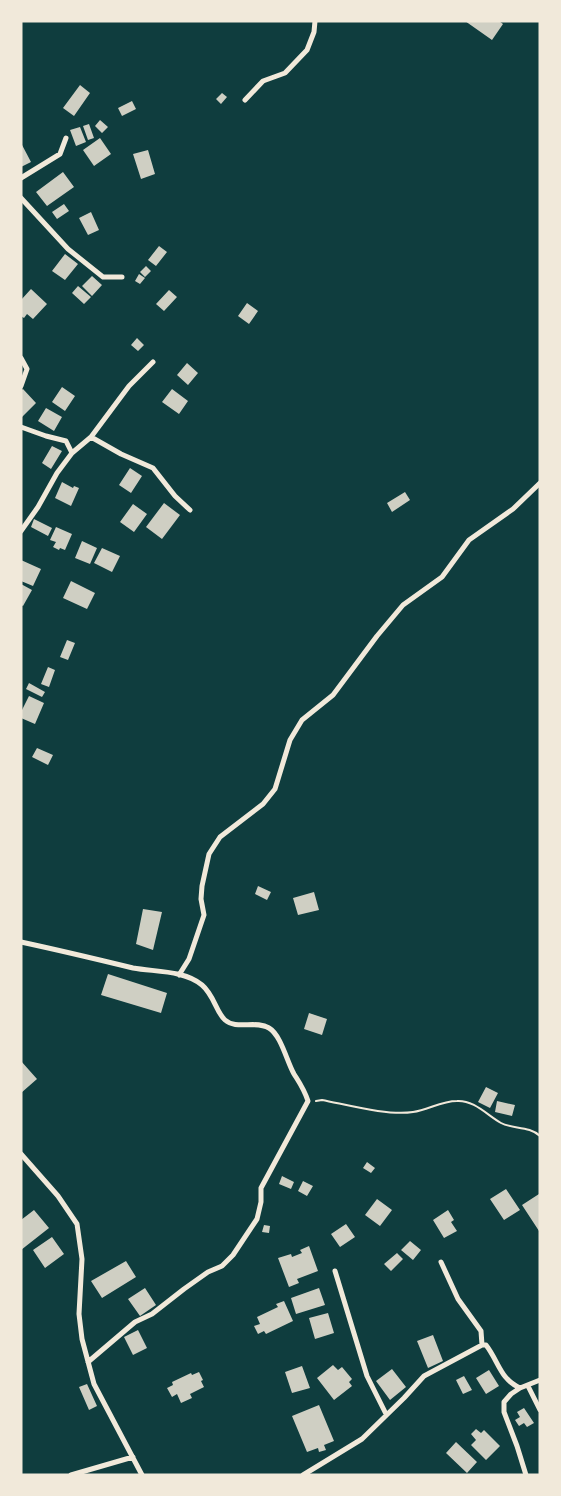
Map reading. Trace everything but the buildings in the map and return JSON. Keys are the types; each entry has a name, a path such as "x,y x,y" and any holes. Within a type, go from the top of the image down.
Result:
{"street":[{"path":"245,100 263,81 285,73 307,50 316,21"},
{"path":"21,178 60,154 66,138"},
{"path":"21,198 68,249 103,277 122,277"},
{"path":"21,358 28,369 21,386"},
{"path":"21,531 38,507 56,473 72,453 91,437 129,386 153,362"},
{"path":"21,427 66,441 72,453"},
{"path":"91,437 121,454 152,468 175,496 190,510"},
{"path":"179,975 189,959 204,915 201,899 202,886 209,854 220,836 262,804 275,789 290,740 302,720 333,695 376,636 403,605 442,577 469,540 513,509 540,482"},
{"path":"21,942 135,968 188,976 202,985 212,995 224,1019 232,1024 258,1025 270,1028 281,1043 294,1074 303,1086 308,1101 261,1188 261,1202 257,1218 233,1255 222,1266 208,1272 152,1314 134,1322 88,1362"},
{"path":"21,1154 58,1196 77,1224 82,1259 79,1314 82,1339 94,1384 142,1475"},
{"path":"441,1262 458,1299 481,1331 482,1345"},
{"path":"335,1271 367,1376 386,1414"},
{"path":"303,1475 362,1439 424,1376 482,1345 486,1345 489,1349 507,1380 520,1388"},
{"path":"526,1475 504,1412 504,1402 520,1388 540,1380"},
{"path":"528,1386 540,1410"},
{"path":"71,1475 134,1457"}],"path":[{"path":"308,1101 322,1100 392,1112 413,1112 458,1100 474,1104 502,1124 526,1129 540,1136"}]}
